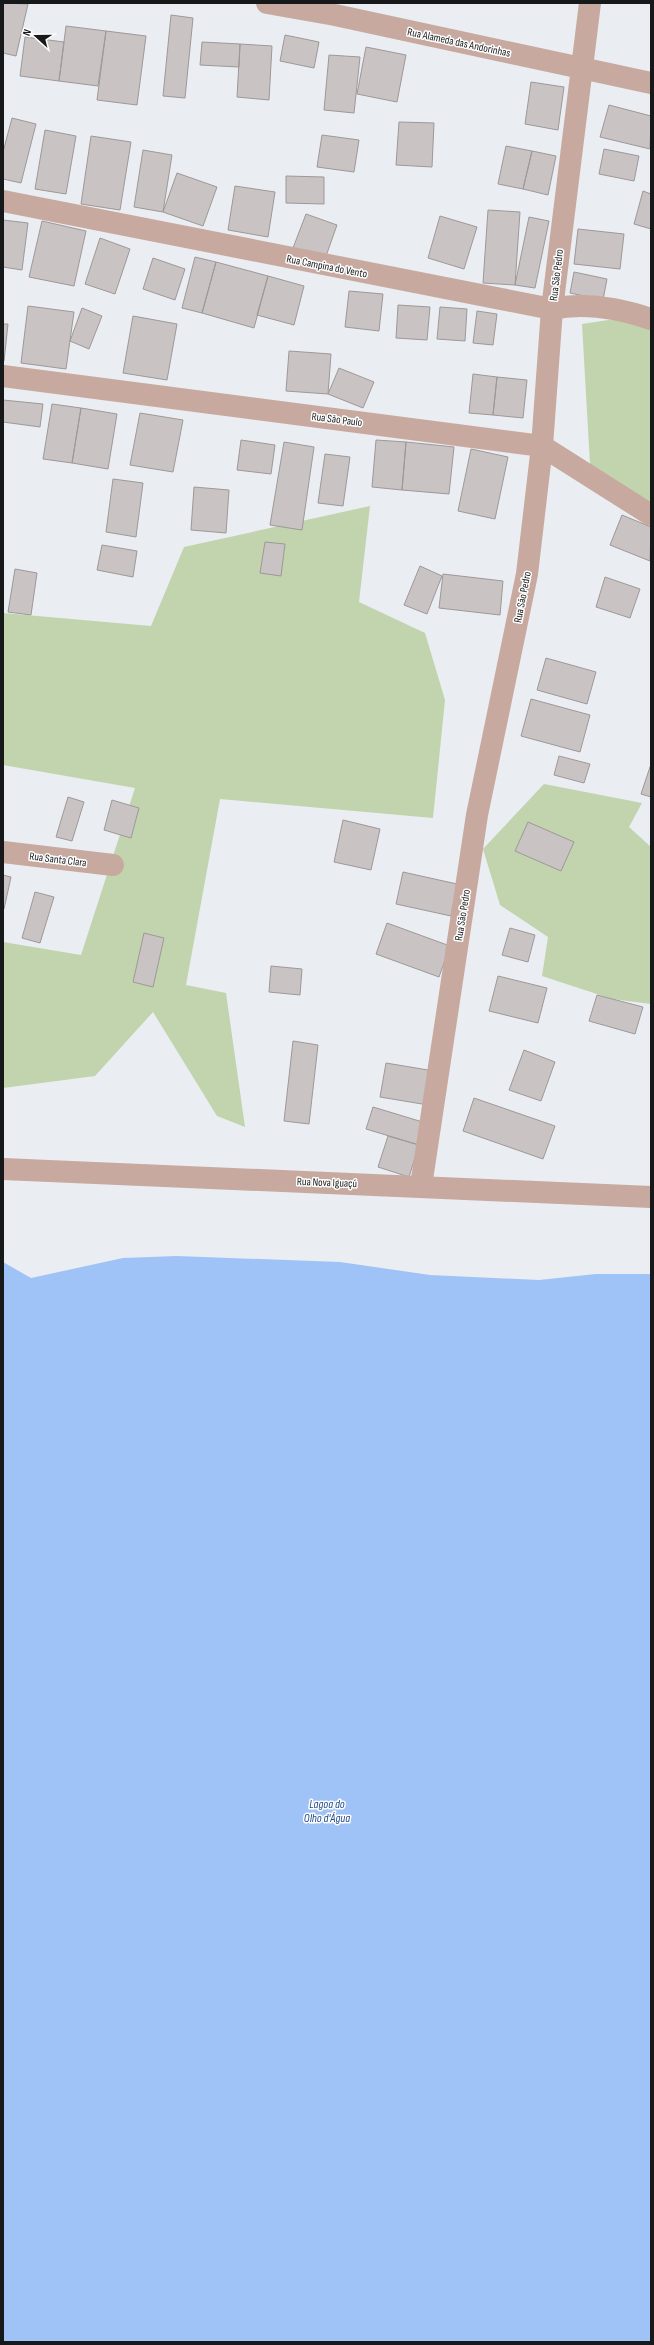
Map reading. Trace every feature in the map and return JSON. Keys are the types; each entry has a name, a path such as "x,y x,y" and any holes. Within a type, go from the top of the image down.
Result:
{"street":[{"name":"Rua Alameda das Andorinhas","path":"267,3 335,15 651,82"},
{"name":"Rua São Pedro","path":"421,1186 477,815 527,574 542,446 552,309 590,3"},
{"name":"Rua Campina do Vento","path":"3,201 552,309 568,306 603,309 628,312 651,319"},
{"name":"Rua São Paulo","path":"3,376 542,446 651,515"},
{"name":"Rua Santa Clara","path":"3,852 113,865"},
{"name":"Rua Nova Iguaçú","path":"3,1169 651,1197"}],"green space":[{"path":"615,319 651,327 651,505 590,464 582,324"},
{"path":"370,506 359,602 425,633 445,700 433,818 220,799 186,985 226,993 245,1127 217,1116 153,1012 95,1076 3,1088 3,942 81,955 135,788 3,765 3,613 151,626 184,547"},
{"path":"544,784 642,803 629,827 651,847 651,1004 612,999 542,976 548,937 500,905 483,849"}],"water":[{"name":"Lagoa do Olho d'Água","path":"177,1256 340,1262 430,1275 539,1280 596,1274 651,1274 651,2342 3,2342 3,1262 31,1278 123,1258"}],"building":[{"path":"3,3 28,4 16,56 3,53"},
{"path":"171,15 193,18 185,98 163,96"},
{"path":"66,26 106,31 98,86 59,81"},
{"path":"106,31 146,36 137,105 97,100"},
{"path":"285,35 319,42 314,68 280,61"},
{"path":"25,37 64,42 59,81 20,76"},
{"path":"202,42 240,44 239,67 200,65"},
{"path":"240,44 272,46 269,100 237,97"},
{"path":"366,47 406,55 397,102 357,94"},
{"path":"329,55 360,57 354,113 324,110"},
{"path":"531,82 564,87 558,130 525,124"},
{"path":"609,105 651,116 650,149 600,137"},
{"path":"12,118 36,124 21,183 3,179 3,152"},
{"path":"399,122 434,123 432,167 396,165"},
{"path":"45,130 76,136 66,194 35,189"},
{"path":"322,135 359,140 354,172 317,167"},
{"path":"91,136 131,142 120,210 81,204"},
{"path":"506,146 532,151 523,189 498,184"},
{"path":"604,149 639,156 634,181 599,174"},
{"path":"143,150 172,155 163,212 134,207"},
{"path":"532,151 556,156 548,195 523,189"},
{"path":"177,173 217,187 203,226 163,212"},
{"path":"286,176 324,177 324,204 286,203"},
{"path":"235,186 275,192 268,237 228,230"},
{"path":"643,191 651,194 651,229 634,224"},
{"path":"488,210 520,212 515,285 483,283"},
{"path":"306,214 337,225 325,259 293,248"},
{"path":"440,216 477,227 464,269 428,258"},
{"path":"529,217 549,221 535,288 515,285"},
{"path":"3,220 28,223 22,270 3,267"},
{"path":"42,221 86,231 74,286 29,277"},
{"path":"578,229 624,234 620,269 574,264"},
{"path":"100,238 130,249 115,294 85,284"},
{"path":"195,257 216,262 202,313 182,308"},
{"path":"153,258 185,269 175,300 143,289"},
{"path":"216,262 268,276 254,328 202,313"},
{"path":"574,272 607,279 603,300 570,293"},
{"path":"268,276 304,286 294,325 257,315"},
{"path":"349,291 383,294 379,331 345,327"},
{"path":"398,305 430,307 427,340 396,338"},
{"path":"28,306 74,312 66,369 21,363"},
{"path":"440,307 467,309 465,341 437,339"},
{"path":"82,308 102,316 89,349 70,341"},
{"path":"477,311 497,314 493,345 473,343"},
{"path":"133,316 177,324 167,380 123,373"},
{"path":"3,324 8,324 4,361 3,361"},
{"path":"289,351 331,354 328,394 286,391"},
{"path":"339,368 374,382 363,408 328,394"},
{"path":"473,374 497,377 493,415 469,413"},
{"path":"497,377 527,380 523,418 493,415"},
{"path":"3,400 43,404 40,427 3,422"},
{"path":"52,404 81,408 72,463 43,459"},
{"path":"81,408 117,414 108,469 72,463"},
{"path":"140,413 183,420 173,472 130,465"},
{"path":"241,440 275,445 271,474 237,470"},
{"path":"376,440 406,442 402,490 372,487"},
{"path":"284,442 314,447 302,530 270,525"},
{"path":"406,442 454,447 449,494 402,490"},
{"path":"471,449 508,457 495,519 458,511"},
{"path":"325,454 350,457 343,506 318,503"},
{"path":"113,479 143,483 136,537 106,532"},
{"path":"194,487 229,490 226,533 191,530"},
{"path":"622,515 651,527 650,561 610,545"},
{"path":"265,542 285,544 281,576 260,573"},
{"path":"102,545 137,551 133,577 97,570"},
{"path":"420,566 442,576 427,614 404,605"},
{"path":"15,569 37,573 31,615 8,612"},
{"path":"443,574 503,581 500,615 439,608"},
{"path":"605,577 640,589 630,618 596,607"},
{"path":"546,658 596,672 587,704 537,690"},
{"path":"531,699 590,715 580,752 521,736"},
{"path":"559,756 590,764 584,783 554,775"},
{"path":"651,764 651,797 641,794"},
{"path":"68,797 84,802 72,841 56,837"},
{"path":"112,800 139,808 131,838 104,830"},
{"path":"343,820 380,829 371,870 334,862"},
{"path":"528,822 574,842 561,871 515,851"},
{"path":"403,872 457,884 451,916 396,904"},
{"path":"3,875 11,877 4,909 3,909"},
{"path":"35,892 54,897 40,943 22,938"},
{"path":"387,923 450,946 439,977 376,954"},
{"path":"510,928 535,935 528,962 502,955"},
{"path":"144,933 164,938 153,987 133,982"},
{"path":"271,966 302,969 300,995 269,992"},
{"path":"498,976 547,988 538,1023 489,1011"},
{"path":"597,995 643,1007 635,1034 589,1021"},
{"path":"293,1041 318,1045 309,1124 284,1121"},
{"path":"524,1050 555,1062 541,1101 509,1090"},
{"path":"386,1063 434,1071 428,1105 380,1097"},
{"path":"474,1098 555,1126 543,1159 463,1131"},
{"path":"373,1107 426,1123 419,1145 366,1129"},
{"path":"388,1136 419,1145 409,1177 378,1167"}]}
